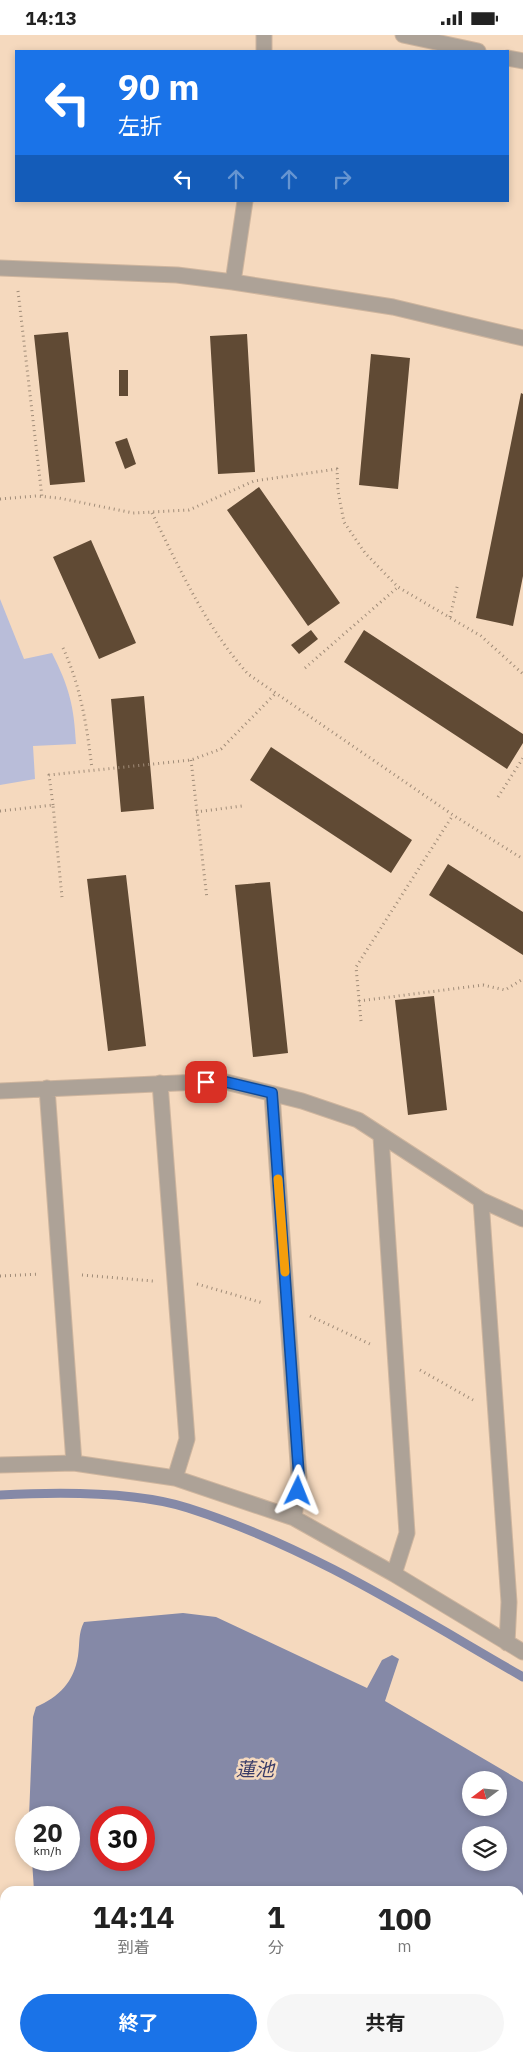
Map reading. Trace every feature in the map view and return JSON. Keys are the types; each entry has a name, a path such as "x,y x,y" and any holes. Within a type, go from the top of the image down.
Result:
{"street":[{"path":"264,35 264,50"},
{"path":"403,35 473,50"},
{"path":"509,58 523,61"},
{"path":"233,283 245,202"},
{"path":"0,268 177,275 393,307 523,338"},
{"path":"0,1091 222,1081 272,1093 358,1120 381,1137 481,1199 523,1219"},
{"path":"160,1083 187,1439 174,1478"},
{"path":"47,1088 74,1463"},
{"path":"272,1093 299,1477 294,1518"},
{"path":"381,1137 407,1533 394,1574"},
{"path":"481,1199 509,1602 507,1643"},
{"path":"0,1465 74,1463 174,1478 294,1518 394,1574 523,1652"}],"path":[{"path":"16,268 42,497"},
{"path":"0,499 42,497 133,513 189,510 254,481 337,469 338,491 344,522 365,553 398,587 481,636 523,674"},
{"path":"152,513 194,598 231,655 248,673 275,694 453,815 523,859"},
{"path":"450,617 458,583"},
{"path":"305,668 398,587"},
{"path":"63,648 75,674 88,731 92,769"},
{"path":"62,897 49,775 191,760 222,749 275,694"},
{"path":"498,797 523,758"},
{"path":"191,760 207,899"},
{"path":"0,811 53,805"},
{"path":"196,812 242,806"},
{"path":"361,1021 356,967 453,815"},
{"path":"359,1001 483,985 505,990 523,979"},
{"path":"0,1276 60,1273 204,1285 287,1308 396,1356 496,1414"}],"shaded area":[{"path":"0,599 24,659 52,653 70,697 76,744 33,746 35,779 0,785"}],"water":[{"name":"蓮池","path":"183,1613 216,1617 367,1688 382,1660 392,1655 399,1659 385,1701 504,1771 462,1771 462,1816 508,1816 508,1773 523,1782 523,1886 34,1886 33,1871 80,1871 80,1806 29,1806 33,1717 36,1707 52,1698 69,1681 76,1665 80,1635 84,1622"}],"building":[{"path":"68,332 85,482 50,485 34,335"},
{"path":"247,334 255,472 218,474 210,336"},
{"path":"371,354 410,358 398,489 359,485"},
{"path":"119,370 128,370 128,396 119,396"},
{"path":"521,393 523,394 523,576 513,626 476,618"},
{"path":"127,438 136,464 125,469 115,442"},
{"path":"259,487 340,603 308,626 227,510"},
{"path":"91,540 136,643 99,659 53,557"},
{"path":"311,630 318,639 299,654 291,645"},
{"path":"364,630 523,734 523,743 507,769 344,662"},
{"path":"144,696 154,809 121,812 111,699"},
{"path":"271,747 412,840 391,873 250,780"},
{"path":"448,864 523,912 523,955 429,895"},
{"path":"126,875 146,1046 108,1051 87,879"},
{"path":"270,882 288,1053 253,1057 235,885"},
{"path":"434,996 447,1110 408,1115 395,1000"}],"waterway":[{"path":"0,1495 46,1493 95,1494 144,1498 188,1508 276,1542 360,1583 523,1677"}],"slow traffic":[{"path":"278,1179 285,1272"}],"route":[{"path":"206,1082 222,1081 272,1093 299,1477 298,1491"}]}
